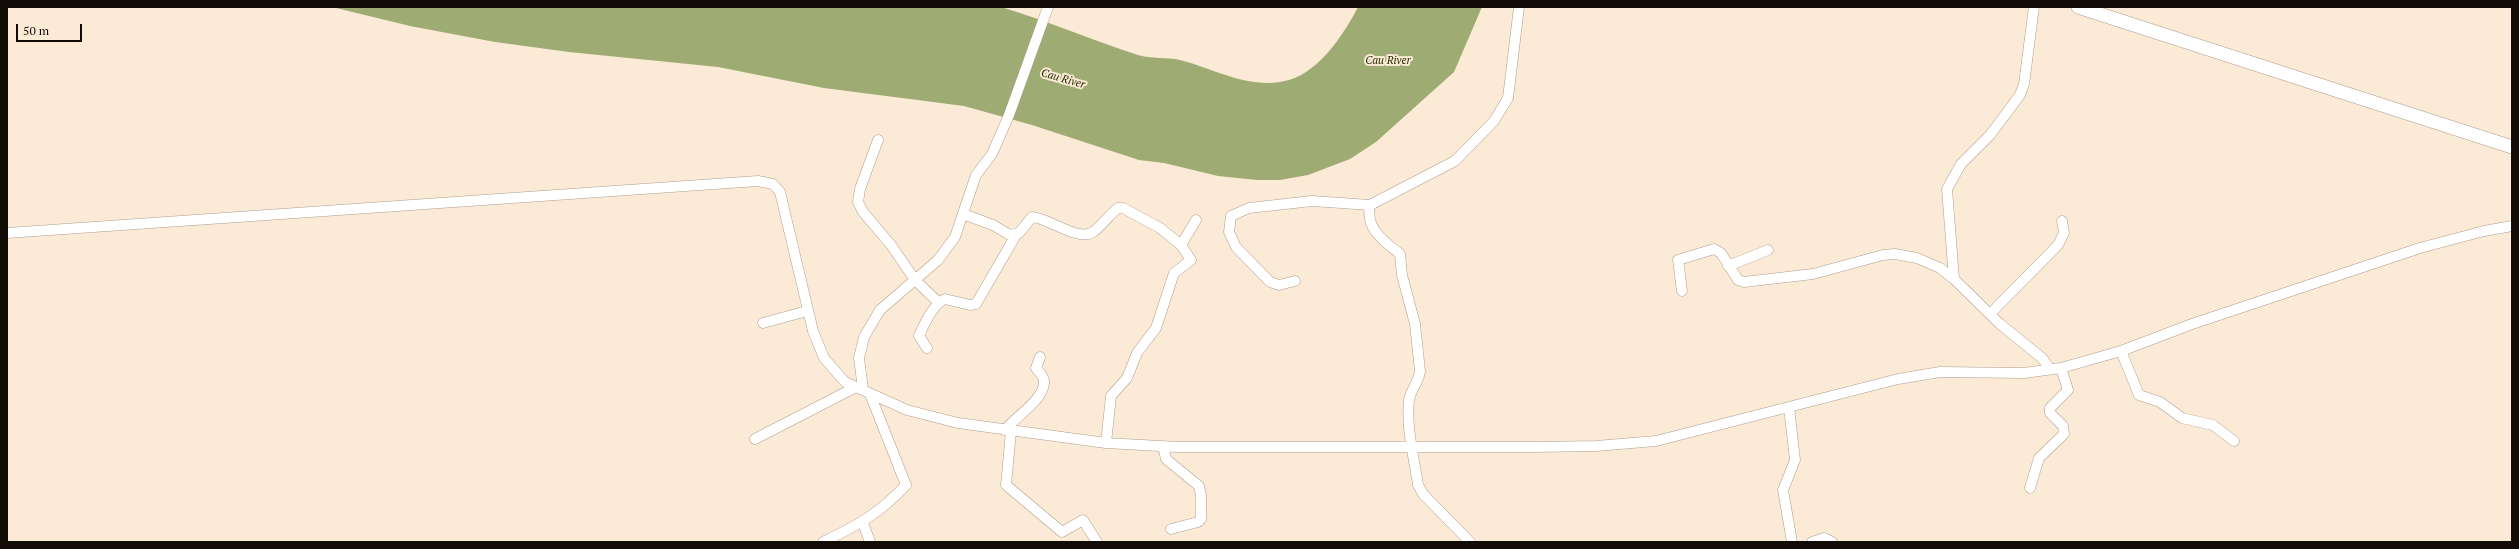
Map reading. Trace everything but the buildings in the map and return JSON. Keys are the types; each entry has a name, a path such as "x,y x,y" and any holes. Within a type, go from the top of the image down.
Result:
{"main road":[{"path":"2078,7 2512,147"}],"street":[{"path":"1294,281 1279,285 1270,282 1236,247 1229,232 1231,216 1236,212 1249,208 1312,201 1370,205 1455,162 1498,115 1508,98 1519,7"},
{"path":"1954,279 1946,189 1961,164 1990,135 2020,95 2024,84 2034,7"},
{"path":"823,542 863,523 888,504 906,485 863,390 859,358 864,337 880,310 915,280 946,250 955,237 976,174 992,154 1009,115 1047,11"},
{"path":"878,140 860,189 858,202 863,212 891,246 915,280 939,303"},
{"path":"7,233 758,181 773,184 780,192 797,257 807,311 824,358 845,382 907,410 958,424 1106,443 1163,446 1412,447 1596,446 1645,442 1844,392 1940,372 2024,373 2061,368 2121,351 2192,324 2420,248 2484,231 2512,226"},
{"path":"1370,205 1368,215 1371,225 1381,239 1400,254 1402,275 1415,324 1420,371 1419,378 1409,400 1408,426 1418,486 1423,494 1470,542"},
{"path":"927,348 919,336 927,319 939,303 945,299 970,305 976,304 1016,235 1032,217 1048,220 1076,232 1089,234 1118,208 1123,208 1160,228 1180,245 1191,260 1174,273 1156,328 1137,353 1127,378 1111,396 1106,443"},
{"path":"963,214 1016,235"},
{"path":"1180,245 1196,220"},
{"path":"1990,314 2058,245 2064,233 2062,221"},
{"path":"1682,292 1678,263 1680,258 1714,249 1721,253 1738,280 1744,282 1813,274 1883,255 1895,254 1917,258 1934,266 1954,279 1990,314 2042,358 2050,369"},
{"path":"1728,266 1768,250"},
{"path":"763,323 807,311"},
{"path":"2121,351 2139,395 2160,402 2182,418 2213,425 2234,441"},
{"path":"1040,357 1036,368 1043,378 1044,386 1037,398 1014,418 1008,430 1006,485 1062,532 1083,520 1097,542"},
{"path":"2030,488 2039,458 2064,434 2063,426 2050,413 2050,408 2068,390 2061,368"},
{"path":"755,439 863,390"},
{"path":"1789,407 1795,460 1783,490 1792,542"},
{"path":"1163,446 1166,459 1196,482 1201,495 1201,519 1198,522 1171,529"},
{"path":"863,523 870,542"},
{"path":"1812,542 1824,538 1832,542"}],"water":[{"name":"Cau River","path":"332,7 1001,7 1138,55 1180,60 1247,81 1275,83 1289,80 1300,75 1311,69 1321,60 1346,29 1358,7 1482,7 1454,72 1376,142 1350,159 1308,175 1280,180 1257,180 1218,176 1164,163 1139,160 1032,125 964,106 824,88 718,67 569,52 495,42 410,26"}]}
